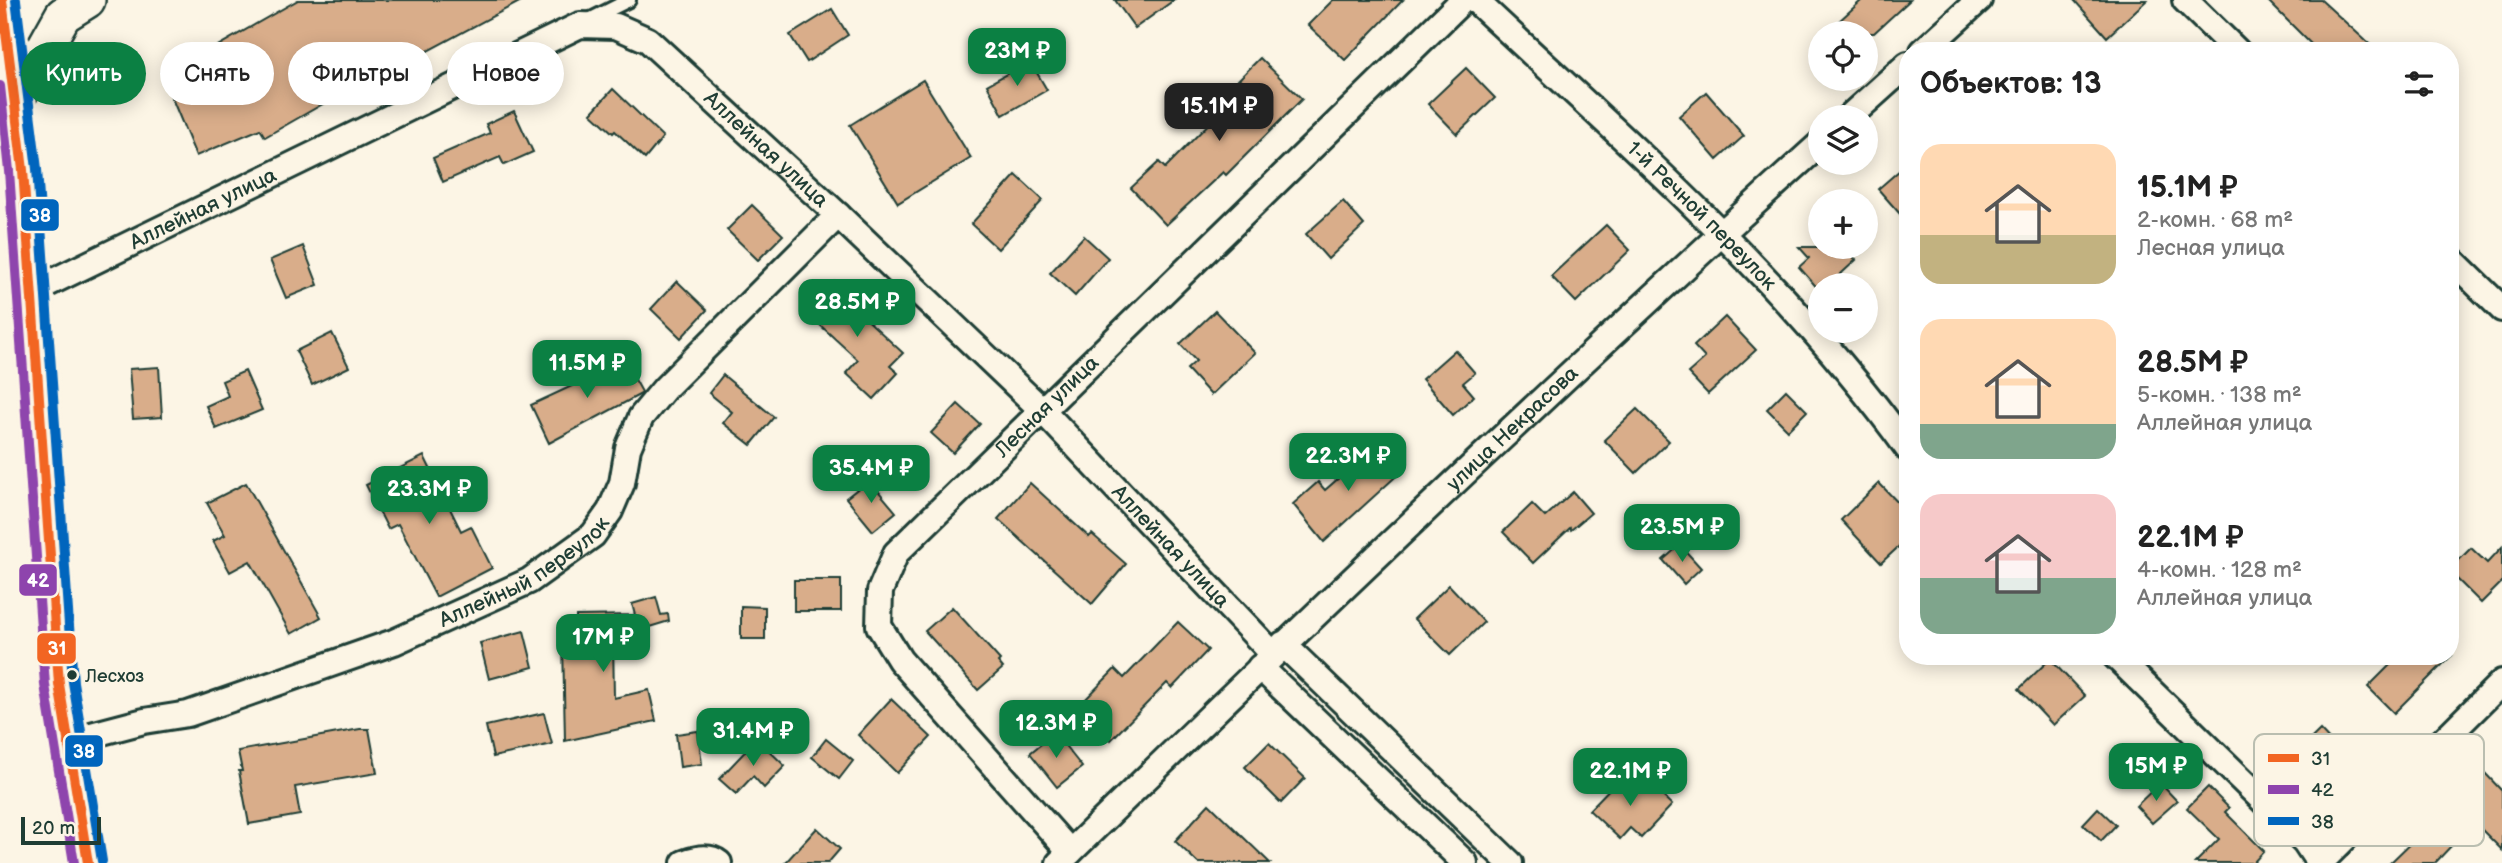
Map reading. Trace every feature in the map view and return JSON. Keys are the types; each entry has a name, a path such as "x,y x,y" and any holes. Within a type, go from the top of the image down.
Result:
{"main road":[{"path":"2,0 15,92 33,291 59,684 89,863"},
{"path":"15,92 75,8"}],"street":[{"name":"Лесная улица","path":"1064,857 900,660 879,626 880,591 896,553 1463,0"},
{"name":"1-й Речной переулок","path":"1475,0 1722,233 1867,393 1899,437"},
{"path":"1933,42 1979,0"},
{"path":"2185,0 2228,42"},
{"name":"Аллейная улица","path":"33,291 580,25 616,26 648,40 838,215 1042,410 1465,863"},
{"path":"1862,105 1899,72"},
{"name":"улица Некрасова","path":"1064,857 1272,655 1808,155"},
{"name":"Аллейный переулок","path":"68,741 201,709 394,642 529,581 593,535 610,511 622,483 628,448 641,417 665,388 838,215"},
{"path":"2459,267 2502,309"},
{"name":"Аллейная улица","path":"1272,655 1510,863"},
{"path":"2124,665 2254,792"},
{"path":"2450,734 2502,682"},
{"path":"2308,846 2320,863 2337,846"},
{"path":"684,863 694,859 714,859 719,863"}],"lane":[{"path":"580,25 629,0"}],"building":[{"path":"298,0 523,0 433,48 433,42 288,42 288,105 321,105 265,137 260,129 196,156 175,105 274,105 274,42 224,42"},
{"path":"1115,0 1174,0 1135,28"},
{"path":"1333,0 1403,0 1345,60 1308,25"},
{"path":"1862,0 1910,0 1878,29 1878,21 1839,21"},
{"path":"2074,0 2147,0 2107,37"},
{"path":"2267,0 2321,0 2367,42 2309,42"},
{"path":"832,9 848,35 807,62 790,35"},
{"path":"1260,58 1302,99 1226,175 1223,172 1166,225 1131,188 1159,162 1165,168 1240,92 1233,85"},
{"path":"1030,61 1047,90 1003,115 987,85"},
{"path":"1466,68 1495,98 1457,134 1428,104"},
{"path":"923,80 971,158 898,203 850,125"},
{"path":"613,89 663,137 645,159 591,113"},
{"path":"1706,92 1744,136 1717,160 1679,116"},
{"path":"514,111 533,152 504,165 500,157 443,182 433,158 490,133 486,124"},
{"path":"1899,171 1899,213 1878,189"},
{"path":"1016,175 1043,200 998,249 971,224"},
{"path":"1343,201 1364,225 1328,259 1306,234"},
{"path":"752,205 783,235 758,260 727,230"},
{"path":"1606,225 1630,250 1576,302 1551,276"},
{"path":"1084,236 1108,258 1075,296 1050,273"},
{"path":"303,246 318,285 286,298 270,260"},
{"path":"1799,247 1808,247 1808,257"},
{"path":"1808,259 1856,260 1842,273 1808,273 1808,277 1799,267"},
{"path":"677,281 707,310 681,338 651,309"},
{"path":"835,282 866,310 862,315 903,353 890,366 898,373 874,399 846,373 858,360 807,313"},
{"path":"1215,311 1255,353 1211,395 1187,369 1196,361 1180,344"},
{"path":"1725,317 1756,350 1708,394 1688,373 1705,358 1694,346"},
{"path":"332,333 349,367 312,385 296,351"},
{"path":"1455,350 1475,373 1463,383 1474,396 1453,415 1422,379"},
{"path":"622,356 641,394 549,443 531,405 587,379 586,376"},
{"path":"159,367 162,417 133,419 129,369"},
{"path":"245,371 262,410 216,429 206,406 228,396 222,381"},
{"path":"723,375 774,417 751,445 723,423 732,412 709,393"},
{"path":"1786,390 1807,411 1788,430 1767,409"},
{"path":"958,404 980,424 953,453 931,433"},
{"path":"1637,409 1669,441 1636,473 1604,440"},
{"path":"1379,443 1403,470 1324,542 1293,504 1318,482 1325,490"},
{"path":"424,456 461,531 471,526 492,568 436,597 398,524 388,529 366,485"},
{"path":"869,480 896,512 873,531 846,498"},
{"path":"246,483 321,617 291,634 250,561 230,572 213,541 225,535 207,503"},
{"path":"1030,483 1089,537 1092,534 1126,564 1092,604 998,519"},
{"path":"1879,483 1899,504 1899,546 1881,563 1841,520"},
{"path":"1573,492 1591,513 1571,530 1570,528 1533,563 1503,532 1532,504 1545,517"},
{"path":"1680,545 1701,568 1684,584 1663,560"},
{"path":"2502,547 2502,582 2481,603 2459,581 2459,560 2471,548 2487,563"},
{"path":"794,580 841,580 841,611 794,611"},
{"path":"1449,585 1484,622 1450,655 1414,619"},
{"path":"656,597 661,615 668,614 669,621 613,638 614,698 649,690 656,721 565,741 563,641 576,641 576,616 635,615 632,604"},
{"path":"741,606 765,607 765,639 741,639"},
{"path":"952,607 1000,660 998,662 1003,668 978,690 925,631"},
{"path":"1178,622 1208,650 1172,688 1167,683 1111,740 1078,707 1115,669 1124,678"},
{"path":"524,631 533,667 489,679 480,643"},
{"path":"2044,665 2056,665 2085,696 2053,725 2019,689"},
{"path":"2390,665 2442,665 2394,713 2368,687"},
{"path":"891,699 931,737 897,773 858,735"},
{"path":"544,713 552,744 493,757 486,726"},
{"path":"369,729 377,773 295,787 300,815 249,824 238,751"},
{"path":"698,731 702,764 680,767 676,734"},
{"path":"1055,733 1082,767 1057,787 1030,753"},
{"path":"757,739 785,766 764,788 753,776 736,794 719,779"},
{"path":"826,739 853,761 839,779 812,757"},
{"path":"1269,743 1305,778 1281,803 1245,767"},
{"path":"2484,772 2502,791 2502,850 2484,832"},
{"path":"1622,776 1638,791 1647,781 1672,805 1641,838 1630,828 1620,839 1589,810"},
{"path":"2160,783 2177,801 2152,823 2136,806"},
{"path":"2208,787 2229,808 2225,812 2254,841 2254,846 2259,846 2264,851 2253,863 2195,863 2219,839 2187,808"},
{"path":"1209,804 1270,863 1198,863 1175,841"},
{"path":"2098,808 2116,825 2101,841 2083,824"},
{"path":"817,828 840,849 828,863 785,863"},
{"path":"2408,846 2451,846 2435,863 2390,863"}],"transit line":[{"name":"31","path":"2,0 23,170 59,684 88,863"},
{"name":"38","path":"16,0 37,169 73,682 102,861"},
{"name":"42","path":"0,86 9,171 45,685 74,863"}],"place":[{"name":"Лесхоз","path":"72,675"}]}
